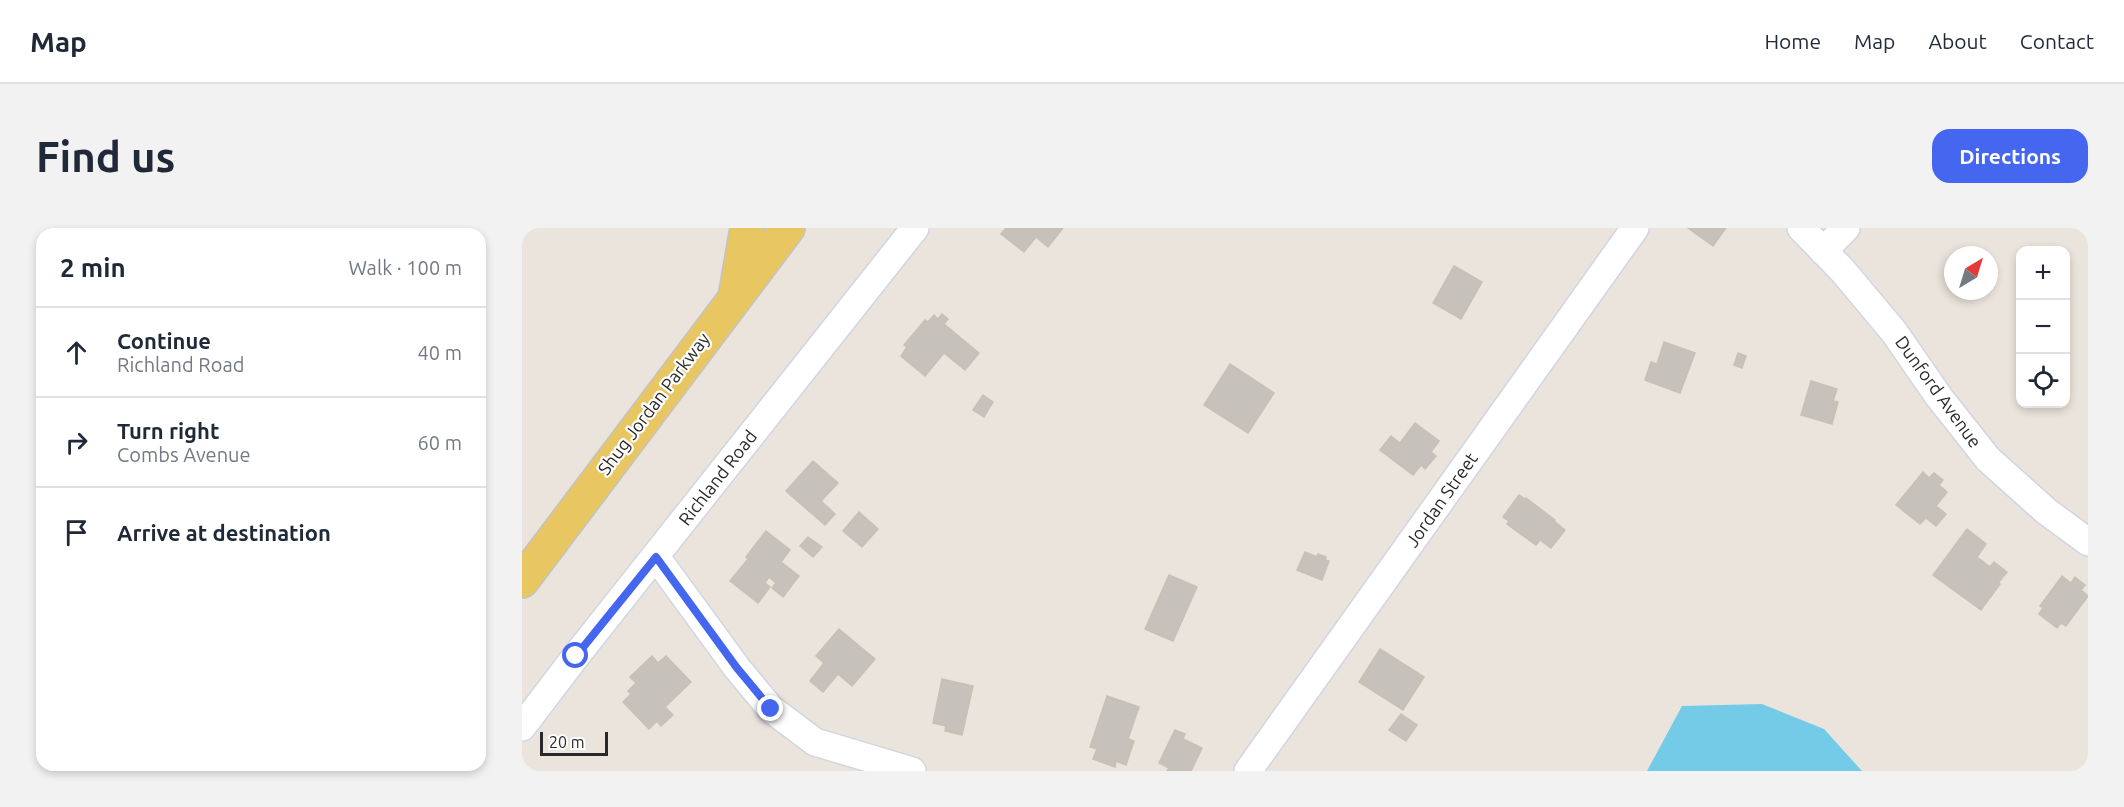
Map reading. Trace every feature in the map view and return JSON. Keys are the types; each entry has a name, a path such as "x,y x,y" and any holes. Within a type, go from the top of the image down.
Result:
{"main road":[{"path":"735,297 747,228"},
{"name":"Shug Jordan Parkway","path":"522,581 788,228"}],"street":[{"name":"Richland Road","path":"522,727 915,228"},
{"name":"Jordan Street","path":"1248,771 1635,228"},
{"name":"Dunford Avenue","path":"1801,228 1843,272 1894,332 1940,398 1988,459 2046,511 2088,542"},
{"path":"1823,251 1846,228"},
{"path":"656,557 737,668 771,709 815,742 912,771"}],"water":[{"path":"1762,704 1824,729 1862,771 1647,771 1682,706"}],"building":[{"path":"1006,228 1063,228 1048,247 1036,237 1024,252 1001,234"},
{"path":"1688,228 1726,228 1713,246"},
{"path":"1454,266 1482,282 1461,319 1433,303"},
{"path":"942,314 948,319 944,324 979,353 965,370 944,353 925,376 901,356 907,347 904,345 925,320 928,322 934,315 938,319"},
{"path":"1664,342 1695,353 1680,393 1645,380 1651,362 1657,364"},
{"path":"1738,353 1746,356 1742,368 1734,365"},
{"path":"1230,364 1274,393 1248,433 1204,405"},
{"path":"1811,381 1837,389 1833,401 1838,402 1832,424 1801,415"},
{"path":"983,395 993,402 984,417 973,410"},
{"path":"1415,423 1439,441 1431,452 1436,456 1425,469 1421,465 1413,475 1380,450 1391,436 1400,443"},
{"path":"813,461 838,483 821,501 835,514 825,525 786,491"},
{"path":"1923,472 1929,478 1934,473 1943,480 1939,485 1947,492 1936,506 1946,514 1936,526 1926,518 1920,524 1896,505"},
{"path":"1519,495 1555,520 1565,530 1551,548 1540,540 1536,545 1507,524 1509,521 1503,517"},
{"path":"859,512 878,529 862,547 843,531"},
{"path":"1967,529 1986,544 1977,557 1990,567 1994,562 2007,572 1981,610 1933,575"},
{"path":"766,531 790,550 781,562 799,576 783,597 772,588 776,583 769,577 765,583 770,587 758,603 730,581"},
{"path":"808,537 822,547 813,557 800,546"},
{"path":"1305,552 1317,557 1318,554 1326,557 1325,560 1329,561 1322,580 1297,570"},
{"path":"1169,575 1197,587 1173,641 1145,629"},
{"path":"2062,576 2071,583 2075,577 2085,585 2081,590 2088,596 2066,626 2061,623 2057,628 2039,614 2043,608 2040,606"},
{"path":"839,629 875,659 852,686 838,674 823,692 810,681 824,663 816,656"},
{"path":"1380,649 1424,677 1403,710 1359,682"},
{"path":"652,656 658,663 666,656 691,682 665,707 673,715 661,726 657,721 649,729 623,702 631,694 628,691 636,683 630,677"},
{"path":"942,679 973,686 962,735 945,731 946,726 933,723"},
{"path":"1107,696 1139,707 1128,739 1134,741 1126,765 1116,761 1115,767 1093,759 1097,749 1090,747"},
{"path":"1401,714 1417,725 1406,741 1389,730"},
{"path":"1175,730 1185,734 1183,739 1202,748 1191,771 1167,771 1169,768 1159,763"}],"route":[{"path":"576,656 656,557 737,668 771,709"}]}
